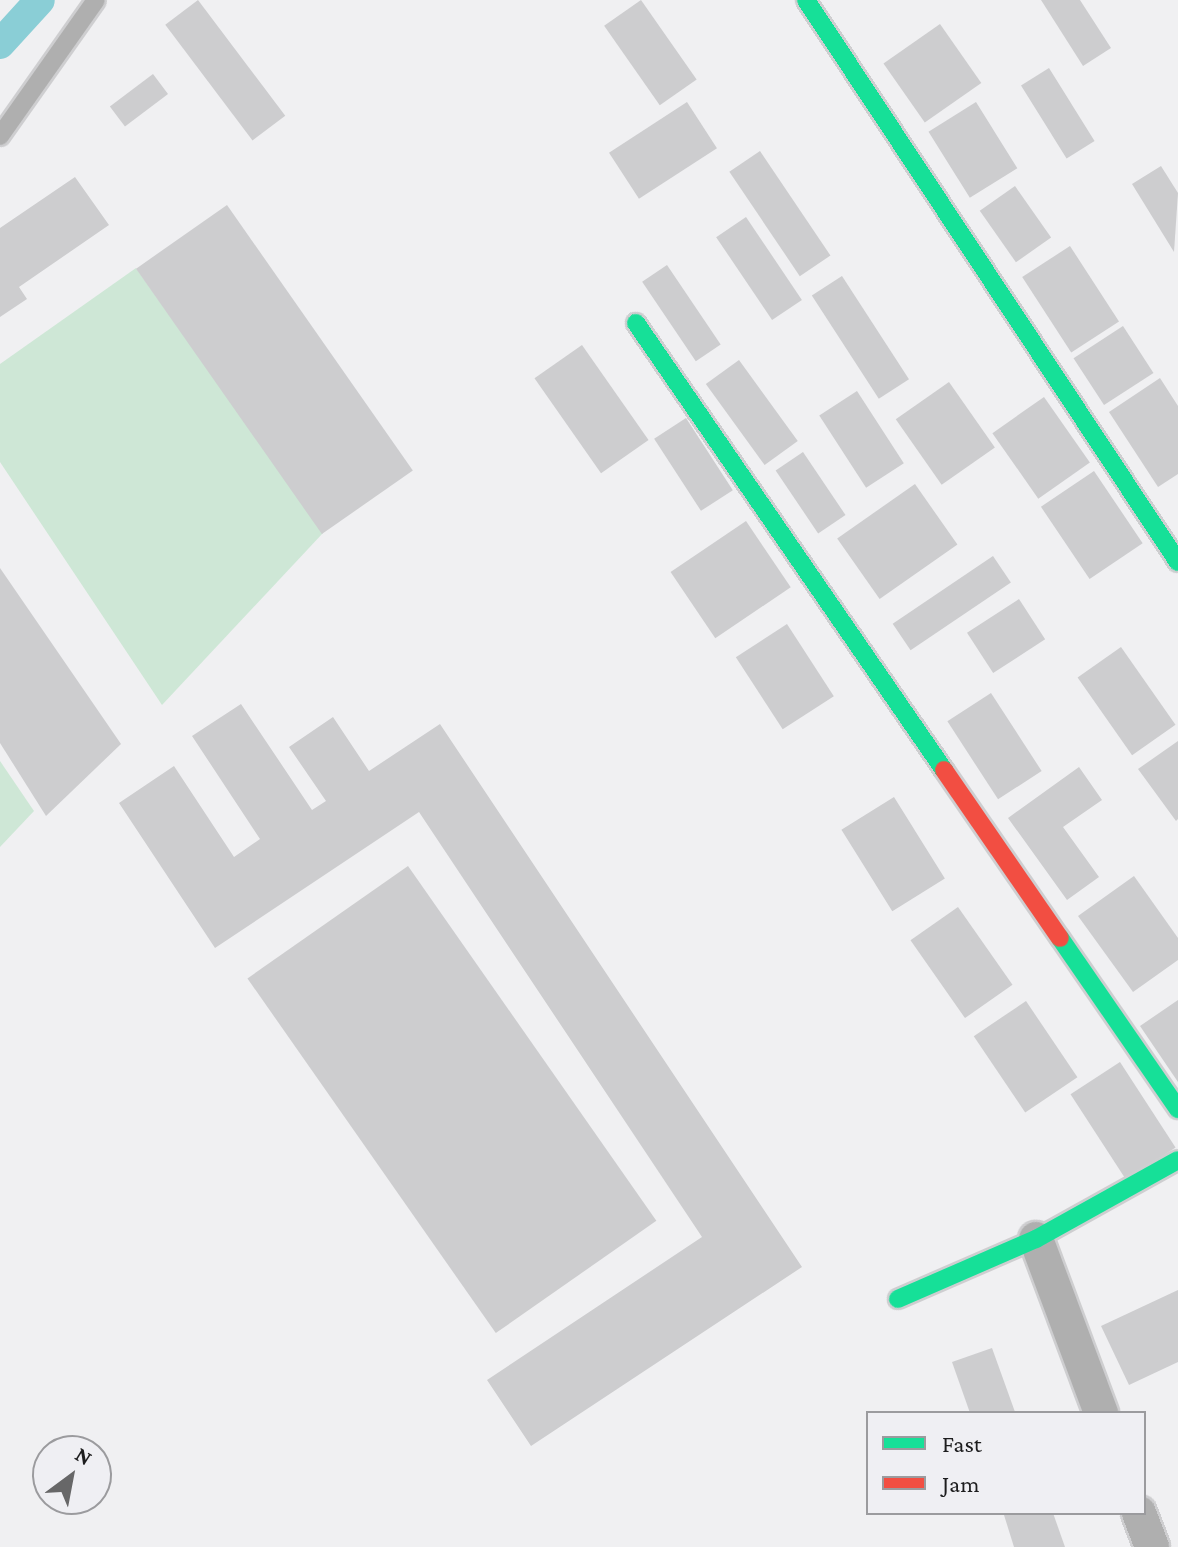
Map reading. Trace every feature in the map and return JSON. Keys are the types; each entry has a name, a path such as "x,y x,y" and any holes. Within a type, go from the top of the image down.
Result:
{"street":[{"path":"806,0 1178,562"},
{"path":"636,323 1178,1109"},
{"path":"898,1299 1036,1239 1178,1160"},
{"path":"1036,1239 1100,1411"},
{"path":"1140,1515 1152,1547"}],"lane":[{"path":"0,136 96,0"}],"green space":[{"path":"136,268 323,533 162,705 0,462 0,364"},
{"path":"0,761 34,811 0,847"}],"building":[{"path":"198,0 285,116 253,140 165,25"},
{"path":"641,0 697,79 660,105 604,26"},
{"path":"1041,0 1080,0 1111,48 1083,66"},
{"path":"940,24 981,83 925,123 883,64"},
{"path":"1049,68 1095,141 1067,158 1021,85"},
{"path":"153,74 168,94 125,126 110,106"},
{"path":"687,102 717,148 639,199 609,153"},
{"path":"976,102 1017,168 970,198 929,132"},
{"path":"760,151 830,255 800,276 729,172"},
{"path":"1161,166 1178,193 1174,252 1132,184"},
{"path":"75,177 109,225 19,287 27,299 0,317 0,228"},
{"path":"1015,186 1051,238 1016,262 980,211"},
{"path":"227,205 413,470 322,534 136,269"},
{"path":"746,217 802,300 772,320 716,237"},
{"path":"1070,246 1119,321 1071,353 1022,277"},
{"path":"667,265 721,345 696,361 642,282"},
{"path":"842,276 909,379 879,399 812,296"},
{"path":"1123,326 1153,373 1104,405 1074,358"},
{"path":"582,345 649,440 601,473 534,378"},
{"path":"739,360 798,441 765,465 706,384"},
{"path":"1160,378 1178,406 1178,474 1158,487 1109,412"},
{"path":"949,382 995,448 942,485 896,419"},
{"path":"857,391 904,463 866,488 819,416"},
{"path":"1044,397 1090,463 1038,499 992,433"},
{"path":"686,418 733,490 701,511 654,439"},
{"path":"803,452 845,515 818,533 776,470"},
{"path":"1094,471 1143,543 1090,579 1041,507"},
{"path":"915,484 957,545 880,599 837,538"},
{"path":"746,521 791,587 715,638 671,572"},
{"path":"993,556 1011,583 911,650 893,624"},
{"path":"0,568 121,744 46,816 0,743"},
{"path":"1019,599 1045,639 993,673 967,633"},
{"path":"787,624 834,696 783,729 736,657"},
{"path":"1121,647 1175,725 1132,755 1078,677"},
{"path":"991,693 1042,771 998,799 947,721"},
{"path":"241,704 312,810 326,801 289,747 333,717 369,771 440,724 802,1267 531,1446 487,1380 702,1237 419,812 215,948 119,803 174,766 234,857 260,839 192,736"},
{"path":"1178,741 1178,819 1176,821 1138,769"},
{"path":"1079,767 1102,800 1063,827 1099,877 1067,900 1008,818"},
{"path":"894,797 945,878 892,911 841,830"},
{"path":"408,866 656,1221 496,1333 247,978"},
{"path":"1134,876 1178,938 1178,960 1133,992 1078,916"},
{"path":"958,907 1012,985 965,1018 910,940"},
{"path":"1178,1000 1178,1082 1140,1026"},
{"path":"1026,1001 1077,1077 1025,1113 974,1036"},
{"path":"1120,1062 1176,1148 1126,1180 1071,1094"},
{"path":"1178,1290 1178,1362 1129,1385 1101,1326"},
{"path":"992,1348 1015,1411 969,1411 952,1362"},
{"path":"1004,1515 1054,1515 1065,1547 1014,1547"}],"waterway":[{"path":"0,44 40,0"}],"traffic: fast":[{"path":"806,0 1178,562"},
{"path":"636,323 944,770"},
{"path":"1060,938 1178,1109"},
{"path":"898,1299 1036,1239 1178,1160"}],"traffic: jam":[{"path":"944,770 1060,938"}]}
